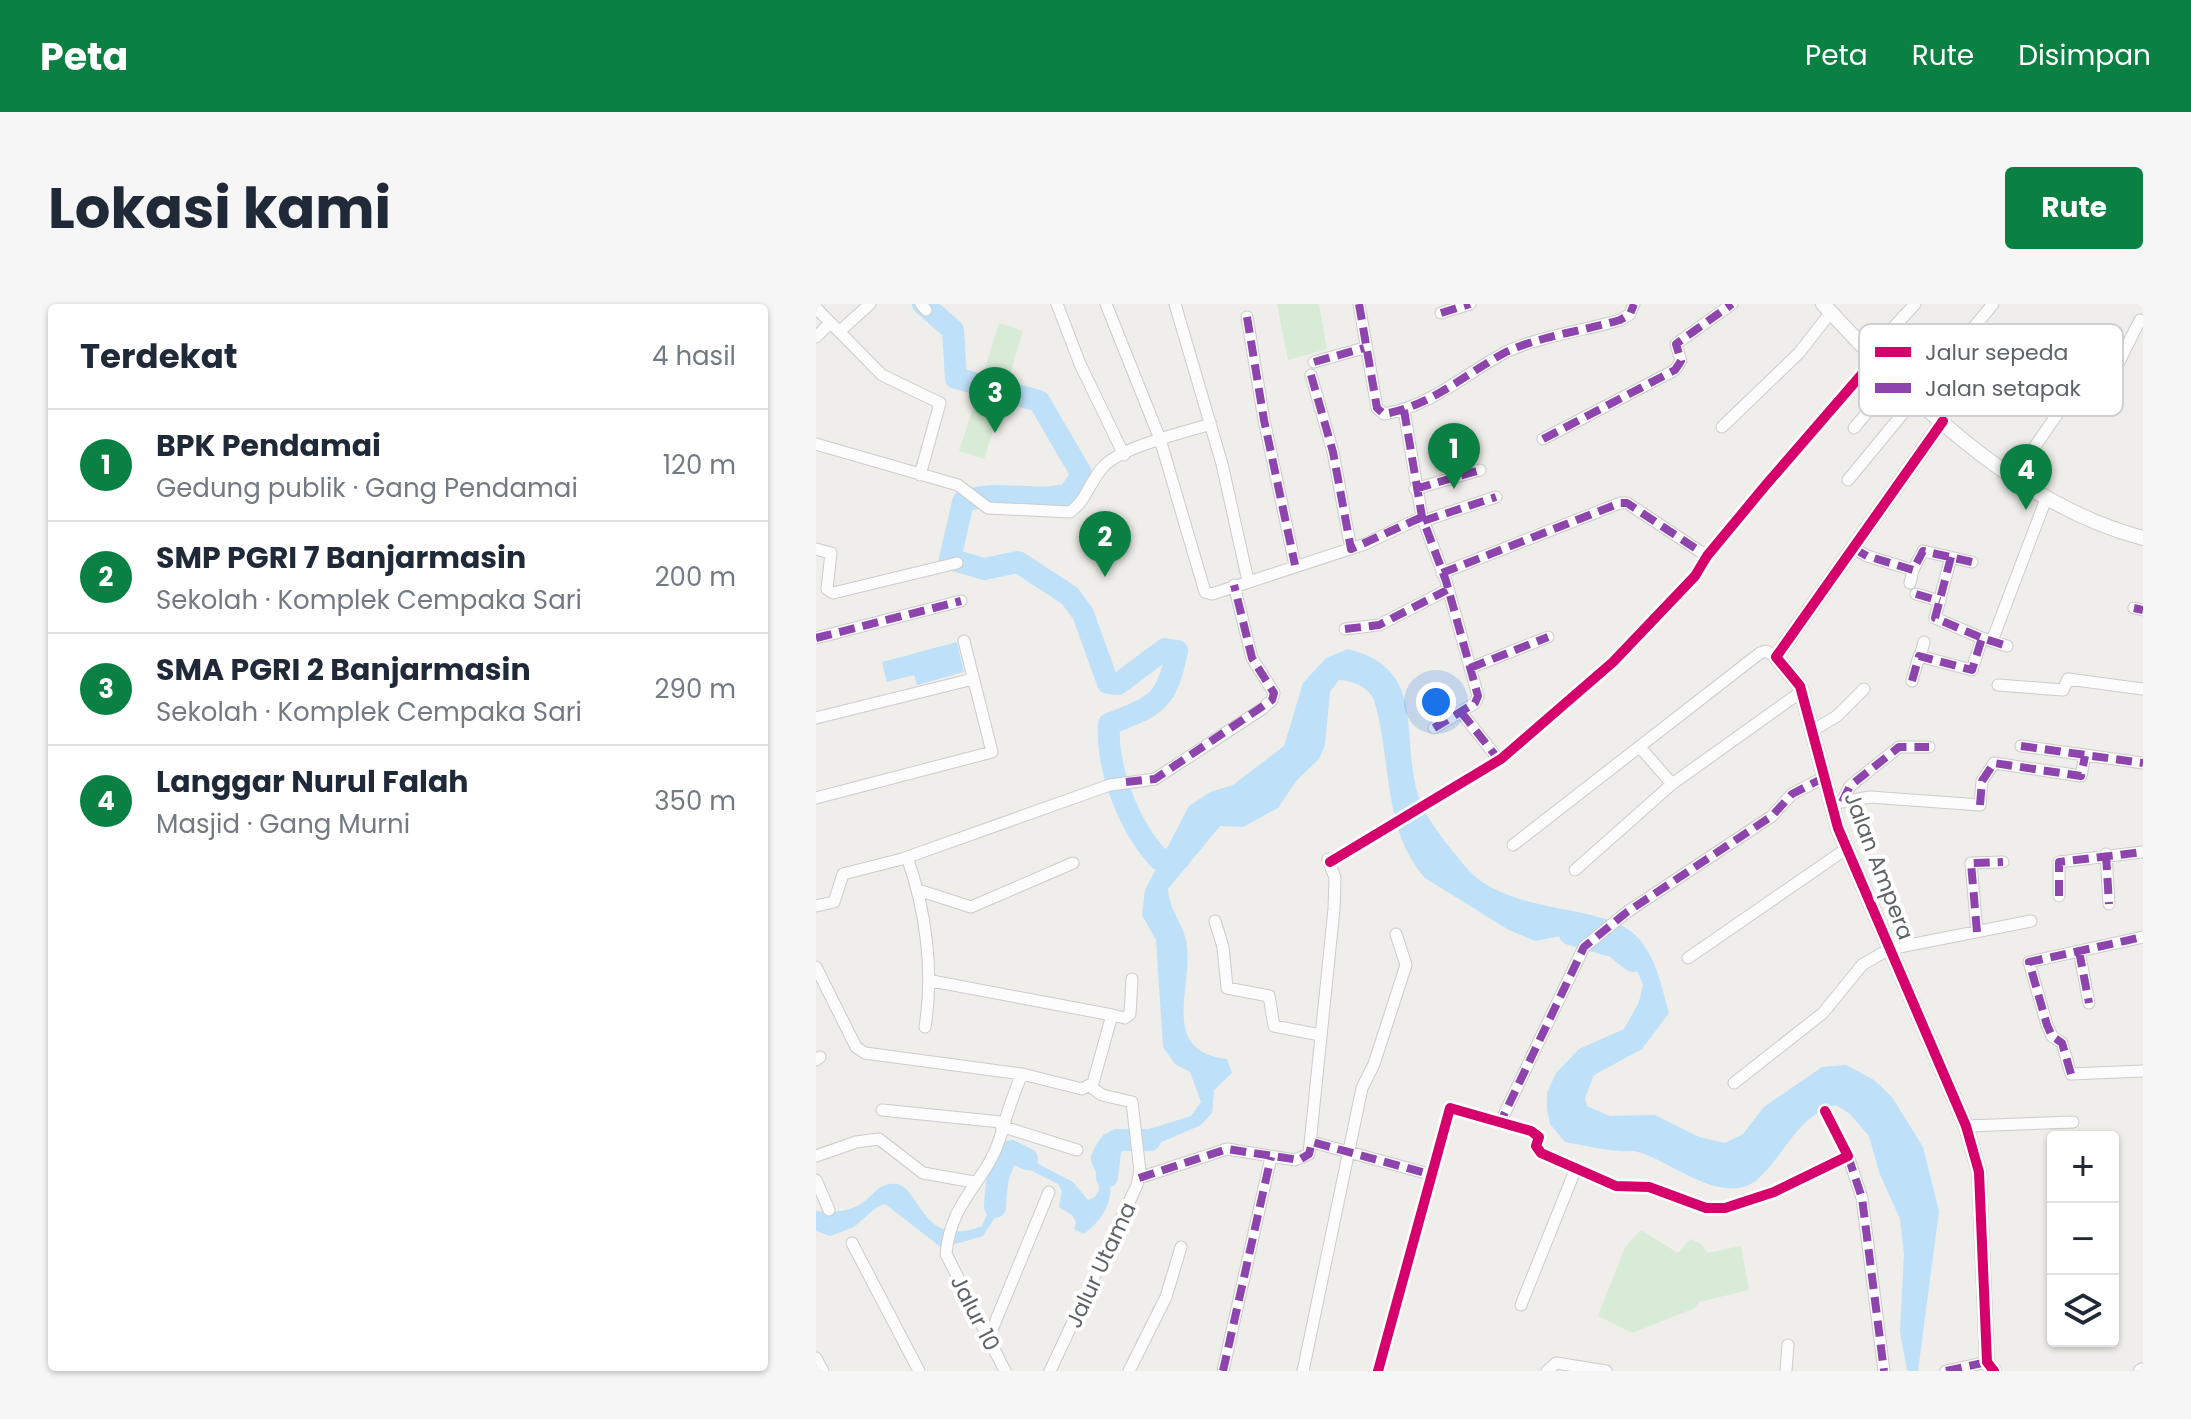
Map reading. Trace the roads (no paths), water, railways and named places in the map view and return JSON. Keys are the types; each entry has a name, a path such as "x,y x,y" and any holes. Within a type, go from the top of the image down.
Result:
{"street":[{"path":"816,337 870,304"},
{"path":"1057,304 1080,364 1124,455"},
{"path":"1106,304 1160,439 1205,592 1212,594 1351,549 1422,519 1496,497"},
{"path":"1175,304 1211,424 1248,581"},
{"path":"1359,304 1364,348 1377,408 1384,414 1404,410 1459,383 1508,351 1620,320 1630,314 1634,304"},
{"path":"1441,313 1470,304"},
{"path":"1543,439 1675,370 1681,361 1676,344 1732,304"},
{"path":"1898,324 1915,304"},
{"path":"1976,324 1993,304"},
{"path":"816,308 882,375 941,405 920,475"},
{"path":"1722,427 1799,353 1827,308 1859,342"},
{"path":"1247,317 1264,420 1295,565"},
{"path":"2123,354 2140,320"},
{"path":"1314,362 1364,348"},
{"path":"1139,1178 1219,1150 1244,1149 1271,1157 1299,1160 1309,1154 1334,909 1335,878 1329,861 1420,810 1499,760 1613,662 1695,576 1707,556 1859,372"},
{"path":"1311,375 1333,452 1351,549"},
{"path":"1404,410 1422,519 1442,573 1478,700 1434,728"},
{"path":"1854,428 1864,416"},
{"path":"1848,480 1899,416"},
{"path":"1937,416 2013,478 2046,499 2143,538"},
{"path":"2013,478 2056,416"},
{"path":"1513,845 1760,653 1766,651 1776,657 1943,421"},
{"path":"816,444 967,489 985,506 1070,512 1079,506 1106,463 1160,439 1211,424"},
{"path":"1415,489 1480,470"},
{"path":"1920,657 1972,670 2046,499"},
{"path":"1442,573 1620,503 1627,503 1707,556"},
{"path":"1853,548 1874,559 1913,570"},
{"path":"816,549 831,553 833,559 827,589 833,593 957,563"},
{"path":"1940,601 1913,589 1913,570 1921,551 1972,562"},
{"path":"1951,557 1935,618 2007,646"},
{"path":"816,906 834,902 843,874 907,857 1110,785 1155,779 1272,700 1274,693 1252,658 1234,585"},
{"path":"1345,629 1379,625 1447,590"},
{"path":"816,638 961,601"},
{"path":"1470,668 1548,637"},
{"path":"816,798 992,752 964,641"},
{"path":"1912,681 1924,642"},
{"name":"Jalan Ampera","path":"1776,657 1802,691 1825,777 1836,803 1846,849 1966,1126 1979,1172 1990,1367"},
{"path":"816,718 973,679"},
{"path":"1998,685 2063,690 2068,679 2143,689"},
{"path":"1812,731 1832,721 1864,689"},
{"path":"1575,870 1672,784 1802,691"},
{"path":"1461,712 1499,760"},
{"path":"2021,746 2143,763"},
{"path":"1640,747 1672,784"},
{"path":"1836,803 1850,786 1899,747 1929,747"},
{"path":"1836,803 1870,797 1980,805 1982,781 1994,763 2081,776 2085,756"},
{"path":"1500,1123 1584,947 1608,931 1627,912 1772,816 1792,794 1825,777"},
{"path":"1688,958 1846,849"},
{"path":"2059,896 2059,862 2143,852"},
{"path":"2106,854 2109,904"},
{"path":"907,857 918,890 929,1002 925,1027"},
{"path":"1977,932 1971,863 2003,862"},
{"path":"918,890 971,907 1073,863"},
{"path":"1215,921 1223,947 1227,988 1269,996 1274,1026 1320,1035"},
{"path":"1734,1083 1823,1013 1862,965 1889,949 2031,921"},
{"path":"1303,1371 1362,1088 1374,1064 1406,965 1396,934"},
{"path":"2143,937 2029,962 2047,1025 2052,1036 2062,1043 2071,1074 2143,1071"},
{"path":"2079,951 2089,1003"},
{"path":"816,967 860,1051 1022,1074 1082,1089 1091,1087 1112,1015"},
{"path":"932,981 1125,1018 1130,1014 1132,979"},
{"path":"816,1156 856,1142 879,1139 923,1173 974,1182 1000,1137 1001,1124 1022,1074"},
{"name":"Jalur Utama","path":"1050,1371 1076,1323 1139,1178 1130,1100 1102,1095 1091,1087"},
{"path":"1378,1371 1429,1174 1450,1108 1537,1134 1537,1149 1541,1153 1616,1186 1649,1187 1706,1208 1725,1208 1774,1192 1848,1156"},
{"path":"882,1110 1001,1124 1077,1150"},
{"path":"1825,1111 1848,1156 1862,1198 1884,1371"},
{"path":"1966,1126 2073,1122"},
{"path":"1312,1142 1429,1174"},
{"path":"1223,1371 1271,1157"},
{"path":"1521,1305 1576,1168"},
{"path":"816,1180 829,1210"},
{"name":"Jalur 10","path":"974,1182 958,1207 946,1254 1005,1371"},
{"path":"989,1337 1049,1192"},
{"path":"852,1243 919,1371"},
{"path":"1129,1371 1166,1297 1181,1247"},
{"path":"1786,1371 1788,1345"},
{"path":"816,1358 823,1371"},
{"path":"1547,1371 1556,1363 1599,1370"},
{"path":"1946,1371 1990,1367"}],"water":[{"path":"957,642 964,672 917,685 914,675 887,682 882,662"},
{"path":"1348,649 1372,658 1388,670 1399,685 1405,702 1418,795 1434,827 1464,865 1483,882 1505,894 1605,919 1625,928 1640,940 1651,957 1669,1013 1642,1049 1594,1075 1585,1098 1587,1106 1610,1116 1655,1115 1699,1137 1725,1143 1743,1134 1764,1107 1822,1067 1846,1065 1874,1080 1892,1097 1923,1147 1939,1211 1918,1371 1907,1371 1900,1332 1904,1254 1900,1219 1879,1172 1869,1136 1850,1114 1836,1105 1823,1110 1794,1134 1762,1175 1748,1185 1733,1188 1717,1187 1701,1181 1636,1151 1606,1150 1565,1142 1550,1124 1547,1093 1556,1073 1579,1049 1624,1029 1639,1002 1643,985 1634,963 1600,941 1566,935 1535,941 1509,930 1425,878 1401,838 1374,700 1364,688 1339,680 1330,692 1325,745 1319,759 1296,781 1278,808 1243,827 1220,826 1168,889 1186,941 1186,1030 1192,1044 1206,1053 1227,1059 1232,1073 1214,1090 1212,1113 1201,1125 1141,1151 1134,1150 1122,1139 1114,1140 1109,1150 1110,1195 1107,1207 1084,1234 1074,1229 1076,1222 1072,1215 1059,1207 1062,1191 1058,1184 1010,1160 1002,1161 997,1172 1003,1205 983,1236 942,1248 885,1204 854,1227 830,1236 816,1231 816,1211 854,1207 890,1184 904,1188 935,1224 946,1230 962,1231 982,1226 989,1210 986,1168 1002,1145 1073,1182 1088,1200 1095,1197 1099,1190 1091,1159 1104,1134 1149,1129 1191,1116 1201,1102 1190,1072 1175,1064 1163,1047 1156,940 1142,915 1145,890 1189,806 1210,792 1233,785 1284,746 1303,683 1326,658"}],"waterway":[{"path":"923,304 953,330 956,378 1039,401 1082,475 1069,494 1056,497 989,496 963,502 950,559 984,569 1018,562 1070,596 1083,614 1108,683 1118,684 1165,649 1177,651 1168,682 1157,700 1109,724 1109,741 1116,778 1138,830 1159,859 1178,860"},
{"path":"1570,934 1615,947 1633,961"},
{"path":"1107,1177 1111,1144 1117,1140 1150,1140"},
{"path":"995,1207 998,1178 1006,1157 1011,1151 1027,1159"}],"place":[{"name":"SMA PGRI 2 Banjarmasin","path":"995,433"},
{"name":"BPK Pendamai","path":"1454,489"},
{"name":"Langgar Nurul Falah","path":"2026,510"},
{"name":"SMP PGRI 7 Banjarmasin","path":"1105,577"}]}
